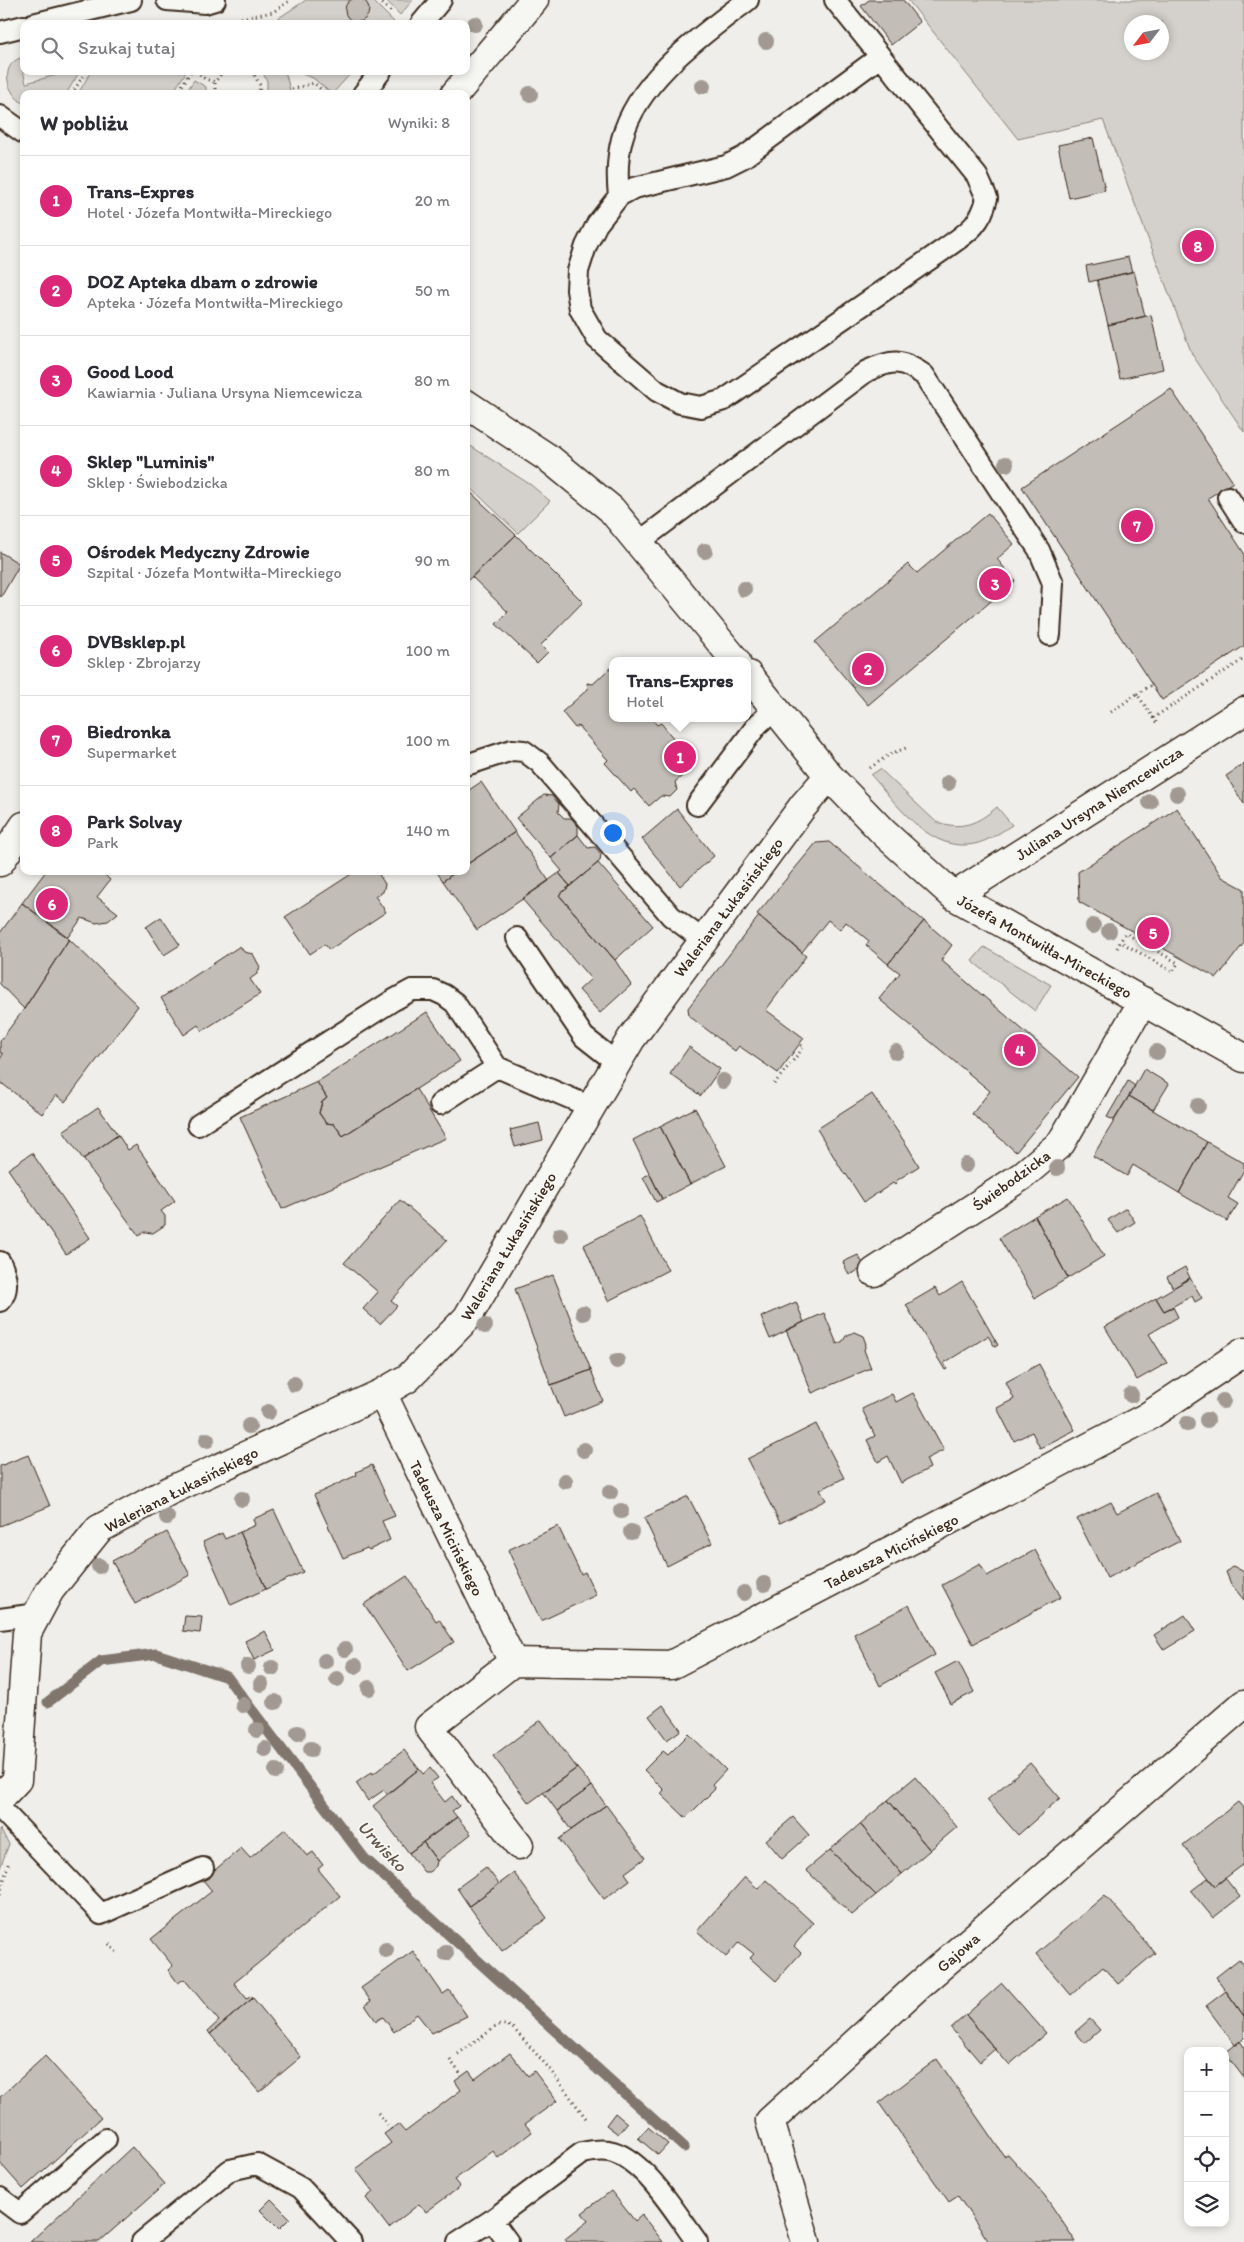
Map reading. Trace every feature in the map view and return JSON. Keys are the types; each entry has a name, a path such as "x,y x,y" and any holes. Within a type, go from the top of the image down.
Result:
{"street":[{"path":"458,90 534,0"},
{"path":"470,407 551,460 610,509 733,657"},
{"name":"Józefa Montwiłła-Mireckiego","path":"751,679 829,776 884,832 954,896 1244,1058"},
{"name":"Juliana Ursyna Niemcewicza","path":"954,896 1244,711"},
{"name":"Waleriana Łukasińskiego","path":"0,1798 17,1780 27,1633 50,1590 99,1529 169,1491 382,1393 408,1378 467,1318 631,1038 803,806 829,776"},
{"path":"0,862 20,832"},
{"name":"Świebodzicka","path":"874,1272 1022,1176 1061,1143 1143,1001"},
{"name":"Tadeusza Micińskiego","path":"382,1393 513,1662 671,1665 1147,1417 1244,1352"},
{"path":"513,1662 429,1727 519,1845"},
{"name":"Gajowa","path":"806,2242 770,2121 918,1986 1240,1717"}],"lane":[{"path":"48,20 131,0"},
{"path":"167,0 204,3 215,0"},
{"path":"424,20 441,0"},
{"path":"619,196 617,177 622,139 630,118 645,93 672,62 698,38 748,0"},
{"path":"835,0 984,187 987,198 980,220 967,233 943,250 724,400 701,407 680,402 657,390 597,339 580,309 577,290 578,271 586,246 608,208 619,196 634,188 726,166 744,157 880,57"},
{"path":"0,32 20,27"},
{"path":"366,90 379,75"},
{"path":"0,116 20,130"},
{"path":"639,542 867,372 882,364 896,361 910,365 924,375 1039,550 1052,583 1050,635"},
{"path":"1228,497 1244,522"},
{"path":"697,805 758,724 776,709"},
{"path":"470,764 512,750 524,751 540,763 671,916 703,940"},
{"path":"517,938 584,1037 617,1063"},
{"path":"198,1125 412,990 433,990 455,1003 497,1067 591,1107"},
{"path":"440,1104 497,1067"},
{"path":"0,1262 6,1275 5,1296 0,1301"},
{"path":"0,1619 37,1614"},
{"path":"0,1808 101,1914 203,1868"},
{"path":"0,2198 20,2213 106,2139"},
{"path":"458,2242 492,2220 582,2153 597,2150 613,2152 637,2167 656,2185 697,2242"},
{"path":"142,2242 230,2170 257,2164 301,2188 351,2242"},
{"path":"492,2220 508,2242"}],"path":[{"path":"237,19 273,12 291,0"},
{"path":"379,0 395,16"},
{"path":"74,90 84,75"},
{"path":"179,90 189,75"},
{"path":"200,75 205,79 215,82"},
{"path":"215,90 215,82 220,75"},
{"path":"254,75 260,85 259,90"},
{"path":"292,90 314,83 322,90"},
{"path":"1153,718 1244,659"},
{"path":"1111,712 1152,684"},
{"path":"1137,694 1163,733"},
{"path":"869,769 890,754 906,748"},
{"path":"1125,933 1145,944 1178,963 1173,972 1121,942 1125,933"},
{"path":"1145,944 1147,940"},
{"path":"774,1084 804,1047 799,1044"},
{"path":"458,2054 498,2025 507,2025 514,2029 548,2068 588,2122 597,2150"},
{"path":"450,2060 462,2076"},
{"path":"378,2113 391,2129"}],"shaded area":[{"path":"306,0 372,0 392,20 276,20"},
{"path":"386,0 413,0 400,15"},
{"path":"908,0 1244,0 1244,432 1192,354 1103,120 1018,139"},
{"path":"20,58 20,75 24,75 26,83 57,75 78,75 68,90 20,90 20,101 13,93 8,80 10,67"},
{"path":"89,75 184,75 175,90 80,90"},
{"path":"264,75 286,75 290,90 267,90 267,81"},
{"path":"305,75 349,75 336,90 327,90 313,78"},
{"path":"194,80 206,87 206,90 188,90"},
{"path":"470,446 531,485 550,501 518,533 470,487"},
{"path":"880,769 935,821 953,825 968,824 983,818 997,807 1012,825 979,843 967,845 952,844 938,839 925,831 901,810 871,775"},
{"path":"984,947 1051,985 1035,1011 972,961"},
{"path":"0,1829 9,1844 0,1868"}],"building":[{"path":"362,-1 368,5 369,10 366,19 348,19 345,10 348,1"},
{"path":"869,0 903,0 920,22 891,45 861,6"},
{"path":"1093,138 1105,190 1069,198 1058,145"},
{"path":"1128,257 1132,272 1089,282 1086,266"},
{"path":"1134,271 1145,316 1108,325 1097,280"},
{"path":"1151,315 1163,369 1120,379 1108,325"},
{"path":"1171,389 1233,482 1208,498 1244,553 1244,646 1162,700 1022,487"},
{"path":"470,492 516,535 470,578"},
{"path":"988,513 1014,544 997,559 1015,581 868,705 815,642 908,564 917,573"},
{"path":"516,535 583,602 541,645 548,652 537,663 496,624 508,612 472,577"},
{"path":"0,552 20,564 1,597 0,596"},
{"path":"609,669 609,722 654,722 657,725 661,723 678,744 675,746 693,767 675,782 677,790 670,797 661,796 649,806 634,789 631,792 605,763 608,760 578,726 575,728 562,712 588,689 587,683 593,684"},
{"path":"1244,764 1244,804 1226,776"},
{"path":"481,782 515,832 470,862 470,789"},
{"path":"544,795 552,796 559,804 558,812 564,818 571,818 578,826 578,835 551,858 516,818"},
{"path":"1177,808 1222,877 1244,889 1244,943 1217,978 1079,902 1078,872"},
{"path":"677,809 714,856 680,886 642,839"},
{"path":"515,832 549,881 477,930 443,881 451,875 470,875 470,862"},
{"path":"578,835 588,848 595,847 601,854 600,861 570,886 559,873 562,871 551,858"},
{"path":"829,842 924,921 888,964 866,945 869,941 846,922 840,930 828,920 802,952 757,914 816,843"},
{"path":"598,863 653,926 615,960 559,895"},
{"path":"559,873 570,886 559,895 615,960 631,985 600,1013 579,990 591,979 522,899"},
{"path":"43,875 105,875 110,880 97,897 118,913 108,921 96,923 82,918 68,937 22,903"},
{"path":"350,875 379,875 385,884 383,892 375,896 386,912 329,950 325,944 310,954 285,917"},
{"path":"439,875 451,875 443,881"},
{"path":"22,903 69,939 24,1009 0,984 0,933"},
{"path":"759,916 806,956 766,1010 804,1038 778,1073 739,1046 735,1051 689,1016 688,1008"},
{"path":"161,917 180,945 164,955 146,927"},
{"path":"924,921 952,945 941,960 1078,1077 1016,1152 972,1114 990,1091 879,999 900,973 888,964"},
{"path":"69,939 138,1006 65,1102 56,1095 42,1114 0,1082 0,1059 3,1054 0,1052 0,1041 24,1009"},
{"path":"240,946 244,952 253,954 260,967 257,974 250,979 260,994 202,1031 198,1025 184,1035 161,998"},
{"path":"427,1012 460,1061 343,1136 334,1124 326,1123 319,1113 322,1102 327,1098 317,1082"},
{"path":"689,1047 720,1069 701,1096 670,1074"},
{"path":"1144,1069 1169,1084 1153,1110 1129,1096"},
{"path":"1128,1081 1135,1086 1114,1120 1107,1117"},
{"path":"317,1082 327,1098 322,1102 319,1113 326,1123 334,1124 343,1136 416,1089 446,1138 282,1209 240,1117"},
{"path":"872,1094 919,1166 896,1181 895,1185 893,1183 864,1202 817,1129"},
{"path":"1129,1096 1207,1142 1179,1193 1133,1165 1127,1176 1093,1156"},
{"path":"98,1107 118,1135 83,1159 63,1131"},
{"path":"695,1108 726,1166 690,1184 660,1126"},
{"path":"539,1123 543,1140 515,1147 510,1130"},
{"path":"660,1126 690,1184 662,1199 633,1140"},
{"path":"118,1135 128,1150 136,1145 175,1201 161,1211 165,1216 165,1225 153,1233 144,1232 139,1236 83,1159"},
{"path":"1207,1142 1244,1163 1244,1170 1228,1198 1238,1204 1227,1221 1179,1193"},
{"path":"32,1153 90,1238 66,1254 8,1169"},
{"path":"650,1174 662,1199 656,1202 643,1177"},
{"path":"1068,1197 1104,1256 1068,1278 1035,1216"},
{"path":"400,1200 447,1240 391,1301 397,1306 380,1324 363,1309 378,1292 344,1263"},
{"path":"1126,1208 1135,1222 1118,1233 1108,1220"},
{"path":"640,1216 668,1270 608,1301 584,1245"},
{"path":"1035,1216 1068,1278 1035,1298 999,1238"},
{"path":"858,1255 865,1267 849,1275 843,1262"},
{"path":"1185,1267 1190,1278 1173,1288 1167,1277"},
{"path":"553,1275 591,1370 551,1385 515,1289"},
{"path":"1190,1278 1202,1298 1195,1302 1192,1296 1164,1311 1156,1298"},
{"path":"962,1282 998,1345 995,1347 988,1336 944,1363 947,1369 945,1370 906,1305 935,1288 940,1296"},
{"path":"1156,1298 1164,1311 1173,1307 1178,1317 1149,1334 1167,1363 1137,1380 1105,1327"},
{"path":"796,1302 804,1322 770,1339 761,1317"},
{"path":"824,1313 837,1344 854,1332 863,1336 866,1344 864,1350 871,1368 812,1393 786,1330"},
{"path":"1039,1364 1075,1430 1040,1448 1032,1432 1014,1441 997,1408 1014,1399 1006,1382"},
{"path":"591,1370 603,1401 564,1417 551,1385"},
{"path":"913,1393 944,1450 926,1459 930,1468 901,1483 888,1456 878,1462 867,1440 875,1436 862,1409 892,1394 896,1402"},
{"path":"816,1424 844,1478 820,1490 826,1500 780,1523 747,1459"},
{"path":"28,1455 50,1506 0,1526 0,1466"},
{"path":"372,1465 395,1516 382,1521 390,1540 369,1550 367,1548 343,1558 314,1495 357,1475 356,1472"},
{"path":"1156,1493 1180,1541 1107,1578 1077,1519 1111,1502 1117,1513"},
{"path":"688,1496 712,1543 667,1566 644,1518"},
{"path":"274,1510 303,1572 266,1589 240,1532 255,1525 253,1519"},
{"path":"558,1526 581,1574 585,1572 596,1595 541,1621 508,1550"},
{"path":"167,1532 190,1575 135,1604 112,1561"},
{"path":"240,1532 266,1589 231,1605 203,1542 222,1533 225,1539"},
{"path":"1035,1550 1061,1597 973,1644 942,1585 980,1564 987,1576"},
{"path":"1233,1566 1244,1572 1244,1600 1231,1584 1226,1572"},
{"path":"407,1576 436,1621 439,1619 454,1642 408,1671 364,1604"},
{"path":"909,1605 935,1655 880,1686 854,1634"},
{"path":"1185,1615 1195,1631 1164,1650 1154,1635"},
{"path":"185,1616 202,1617 200,1633 183,1631"},
{"path":"265,1631 275,1650 254,1660 245,1641"},
{"path":"958,1661 974,1692 951,1704 935,1673"},
{"path":"663,1705 681,1730 667,1740 649,1716"},
{"path":"541,1720 577,1768 529,1803 493,1756"},
{"path":"689,1734 726,1770 712,1785 715,1789 686,1818 661,1794 664,1790 644,1770 663,1751 668,1755"},
{"path":"404,1750 419,1769 387,1794 384,1790 368,1801 356,1783 372,1772 373,1774"},
{"path":"1030,1763 1060,1798 1018,1835 987,1800"},
{"path":"430,1768 438,1778 430,1783 445,1802 452,1796 459,1806 452,1811 457,1817 409,1853 373,1806 419,1769 423,1774"},
{"path":"577,1768 592,1786 557,1811 543,1792"},
{"path":"915,1777 957,1827 930,1850 888,1800"},
{"path":"592,1786 606,1805 571,1830 557,1811"},
{"path":"888,1800 930,1850 902,1874 860,1824"},
{"path":"1238,1802 1244,1809 1244,1864 1215,1886 1183,1845"},
{"path":"606,1805 645,1858 625,1873 630,1880 604,1899 559,1839"},
{"path":"457,1817 471,1834 437,1861 423,1842"},
{"path":"793,1817 809,1835 782,1859 766,1840"},
{"path":"860,1824 902,1874 876,1895 830,1850"},
{"path":"285,1829 307,1856 313,1852 323,1865 318,1869 340,1896 234,1983 247,1999 251,1996 253,1998 210,2034 208,2031 219,2021 184,1979 178,1983 168,1970 173,1966 151,1939 212,1891 203,1880 241,1848 250,1858"},
{"path":"423,1842 437,1861 436,1866 429,1872 424,1872 409,1853"},
{"path":"830,1850 876,1895 852,1915 806,1870"},
{"path":"486,1867 499,1884 469,1906 457,1888"},
{"path":"514,1873 547,1918 502,1951 469,1906"},
{"path":"745,1877 758,1889 766,1880 813,1923 794,1946 801,1953 776,1981 750,1958 754,1954 739,1942 726,1957 697,1931"},
{"path":"1208,1878 1215,1886 1225,1878 1240,1897 1213,1918 1191,1891"},
{"path":"1105,1895 1155,1953 1118,1984 1103,1967 1071,1995 1036,1954"},
{"path":"413,1951 443,1994 449,1990 467,2016 432,2033 417,2014 394,2032 383,2017 376,2021 365,2005 371,2001 361,1988"},
{"path":"1239,1959 1244,1965 1244,2016 1216,1977"},
{"path":"1002,1983 1046,2033 1009,2065 966,2015"},
{"path":"1226,1991 1244,2016 1244,2038 1235,2045 1206,2006"},
{"path":"253,1998 301,2057 259,2092 210,2034"},
{"path":"966,2015 995,2049 980,2062 951,2028"},
{"path":"1090,2019 1100,2030 1085,2043 1075,2032"},
{"path":"1240,2041 1244,2047 1244,2078 1229,2058 1229,2050"},
{"path":"510,2053 528,2076 534,2071 557,2101 525,2124 532,2132 498,2158 493,2151 454,2180 460,2187 426,2212 419,2204 389,2228 366,2198 373,2192 356,2169 391,2143 384,2134 398,2124 405,2132 461,2090 455,2081 469,2071 475,2079"},
{"path":"45,2056 101,2118 23,2189 0,2163 0,2097"},
{"path":"937,2059 1004,2156 1008,2154 1045,2196 1076,2242 989,2242 958,2196 949,2202 879,2103"},
{"path":"615,2113 627,2123 618,2134 606,2125"},
{"path":"648,2127 668,2144 658,2155 638,2138"},
{"path":"132,2147 165,2184 99,2242 30,2242"},
{"path":"611,2191 635,2221 642,2215 663,2242 567,2242 565,2239 588,2221 582,2213"},
{"path":"271,2199 290,2218 279,2229 260,2210"}],"waterway":[{"name":"Urwisko","path":"48,1702 101,1661 156,1654 227,1677 364,1858 684,2147"}],"place":[{"name":"Park Solvay","path":"1198,246"},
{"name":"Biedronka","path":"1137,526"},
{"name":"Good Lood","path":"995,584"},
{"name":"DOZ Apteka dbam o zdrowie","path":"868,669"},
{"name":"Trans-Expres","path":"680,757"},
{"name":"DVBsklep.pl","path":"52,904"},
{"name":"Ośrodek Medyczny Zdrowie","path":"1153,933"},
{"name":"Sklep \"Luminis\"","path":"1020,1050"}]}
